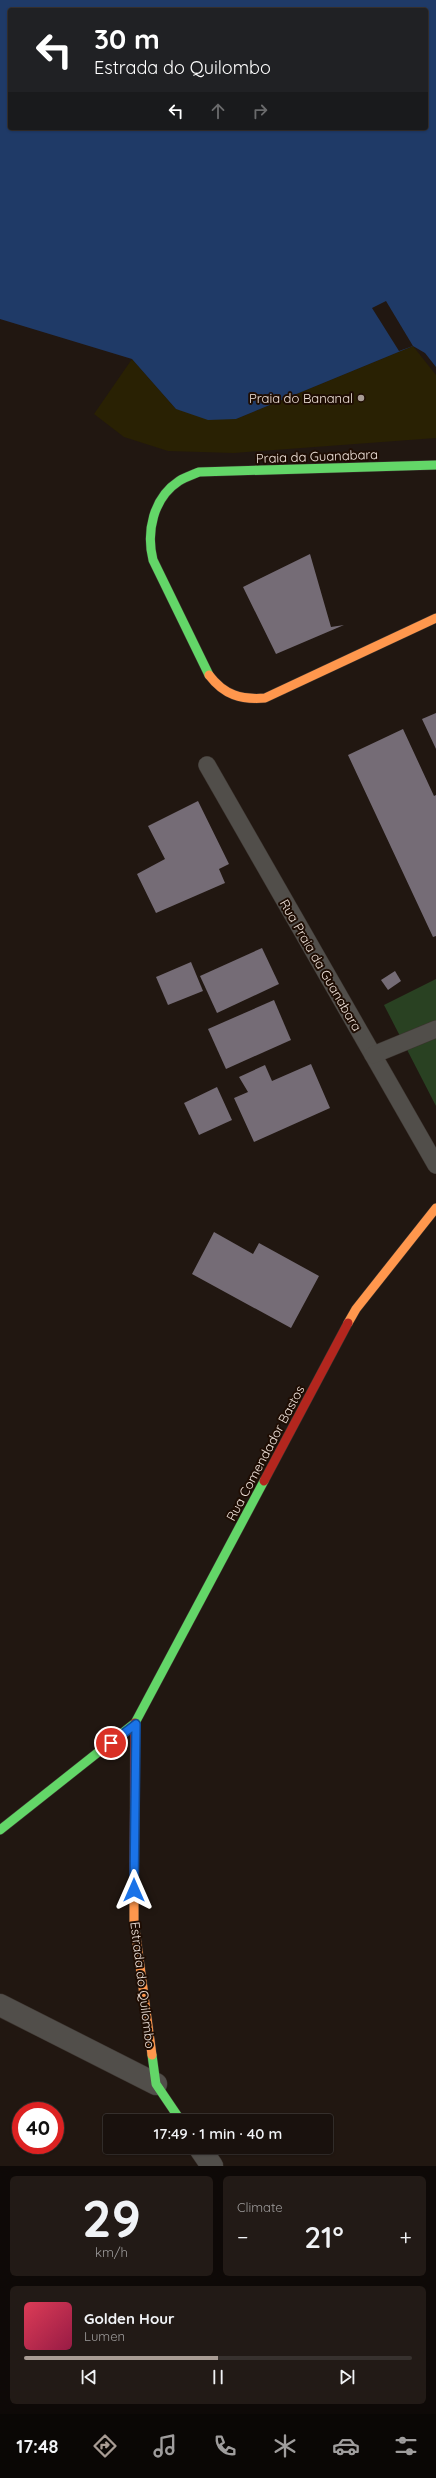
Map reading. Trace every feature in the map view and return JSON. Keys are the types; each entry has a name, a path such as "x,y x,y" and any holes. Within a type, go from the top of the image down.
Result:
{"street":[{"name":"Praia da Guanabara","path":"436,465 199,472 175,483 158,504 151,523 148,546 153,560 203,666 215,685 244,700 265,698 436,618"},
{"name":"Rua Comendador Bastos","path":"136,1724 356,1309 436,1208"},
{"path":"0,1830 136,1724"},
{"name":"Estrada do Quilombo","path":"136,1724 134,1920 156,2084 176,2114"},
{"name":"Estrada do Quilombo","path":"0,2005 156,2084"},
{"path":"204,2154 212,2166"}],"lane":[{"name":"Rua Praia da Guanabara","path":"207,766 436,1164"},
{"path":"373,1055 436,1029"}],"green space":[{"path":"436,979 436,1106 384,1005"}],"sand":[{"name":"Praia do Bananal","path":"413,346 436,375 436,438 234,453 168,451 124,437 94,414 132,359 176,409 236,419"}],"water":[{"path":"0,0 436,0 436,367 425,353 413,346 236,419 208,420 176,409 132,359 0,319"}],"pier":[{"path":"386,301 413,346 399,351 372,308"}],"building":[{"path":"310,554 331,627 344,625 276,654 243,587"},
{"path":"436,713 436,749 422,719"},
{"path":"403,729 434,796 436,795 436,936 433,937 348,755"},
{"path":"198,801 229,864 219,869 225,883 156,913 137,874 165,859 148,826"},
{"path":"262,948 279,984 217,1013 200,976"},
{"path":"191,962 203,991 168,1005 156,977"},
{"path":"395,971 401,981 388,990 381,980"},
{"path":"274,1000 291,1040 226,1069 208,1029"},
{"path":"311,1064 330,1108 254,1142 234,1098 248,1092 239,1077 265,1065 272,1081"},
{"path":"217,1087 232,1120 199,1135 184,1103"},
{"path":"214,1232 253,1254 259,1243 319,1276 291,1328 192,1274"}],"traffic: fast":[{"path":"209,675 153,560 150,538 151,527 158,506 170,488 186,477 199,472 436,465"},
{"path":"0,1830 135,1723 264,1481"},
{"path":"152,2055 156,2084 176,2114"}],"traffic: slow":[{"path":"209,675 227,692 234,695 248,698 265,698 436,618"},
{"path":"348,1323 356,1309 436,1208"},
{"path":"134,1890 134,1921 152,2055"}],"traffic: jam":[{"path":"264,1481 348,1323"},
{"path":"134,1890 135,1723"}],"place":[{"name":"Praia do Bananal","path":"361,398"}],"route":[{"path":"111,1743 136,1724 134,1890"}]}
